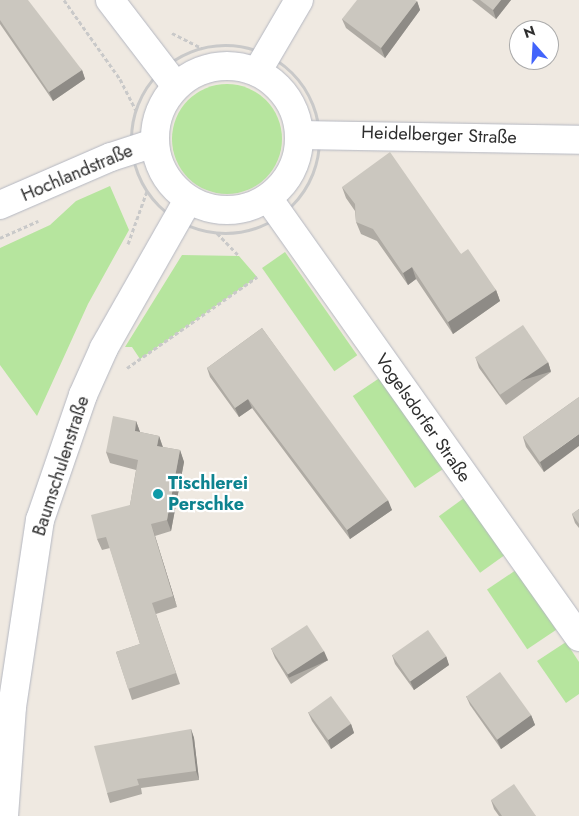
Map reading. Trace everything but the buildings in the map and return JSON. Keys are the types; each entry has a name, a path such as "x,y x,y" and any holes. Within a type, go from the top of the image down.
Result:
{"street":[{"path":"110,0 169,78"},
{"path":"261,62 299,0"},
{"path":"169,78 214,66 261,62"},
{"path":"169,78 163,102 143,146 163,172 182,209 228,211 274,207 309,134 287,97 261,62"},
{"name":"Heidelberger Straße","path":"309,134 579,140"},
{"name":"Hochlandstraße","path":"0,206 143,146"},
{"name":"Vogelsdorfer Straße","path":"274,207 579,637"},
{"name":"Baumschulenstraße","path":"4,816 12,707 40,520 83,395 182,209"}],"path":[{"path":"64,0 124,87 136,111 143,146 147,190 138,224"},
{"path":"169,30 202,48 234,45 261,62 300,81 311,100 309,134 313,174 295,202 274,207 240,232 217,232"},
{"path":"136,111 202,48"},
{"path":"147,190 182,209 217,232 239,256"},
{"path":"119,374 258,277"}],"green space":[{"path":"227,84 248,88 266,100 278,118 282,139 278,160 266,178 248,190 227,194 206,190 188,178 176,160 172,139 176,118 188,100 206,88"},
{"path":"110,186 129,230 88,304 37,416 0,365 0,248 50,225 76,201"},
{"path":"285,252 357,355 334,371 262,268"},
{"path":"182,255 239,256 257,277 140,359 132,347 125,347"},
{"path":"381,377 443,469 415,488 353,396"},
{"path":"464,498 505,555 480,573 439,516"},
{"path":"516,570 556,630 527,649 487,590"},
{"path":"566,642 579,662 579,694 566,703 537,661"}],"place":[{"name":"Tischlerei Perschke","path":"158,494"}]}
